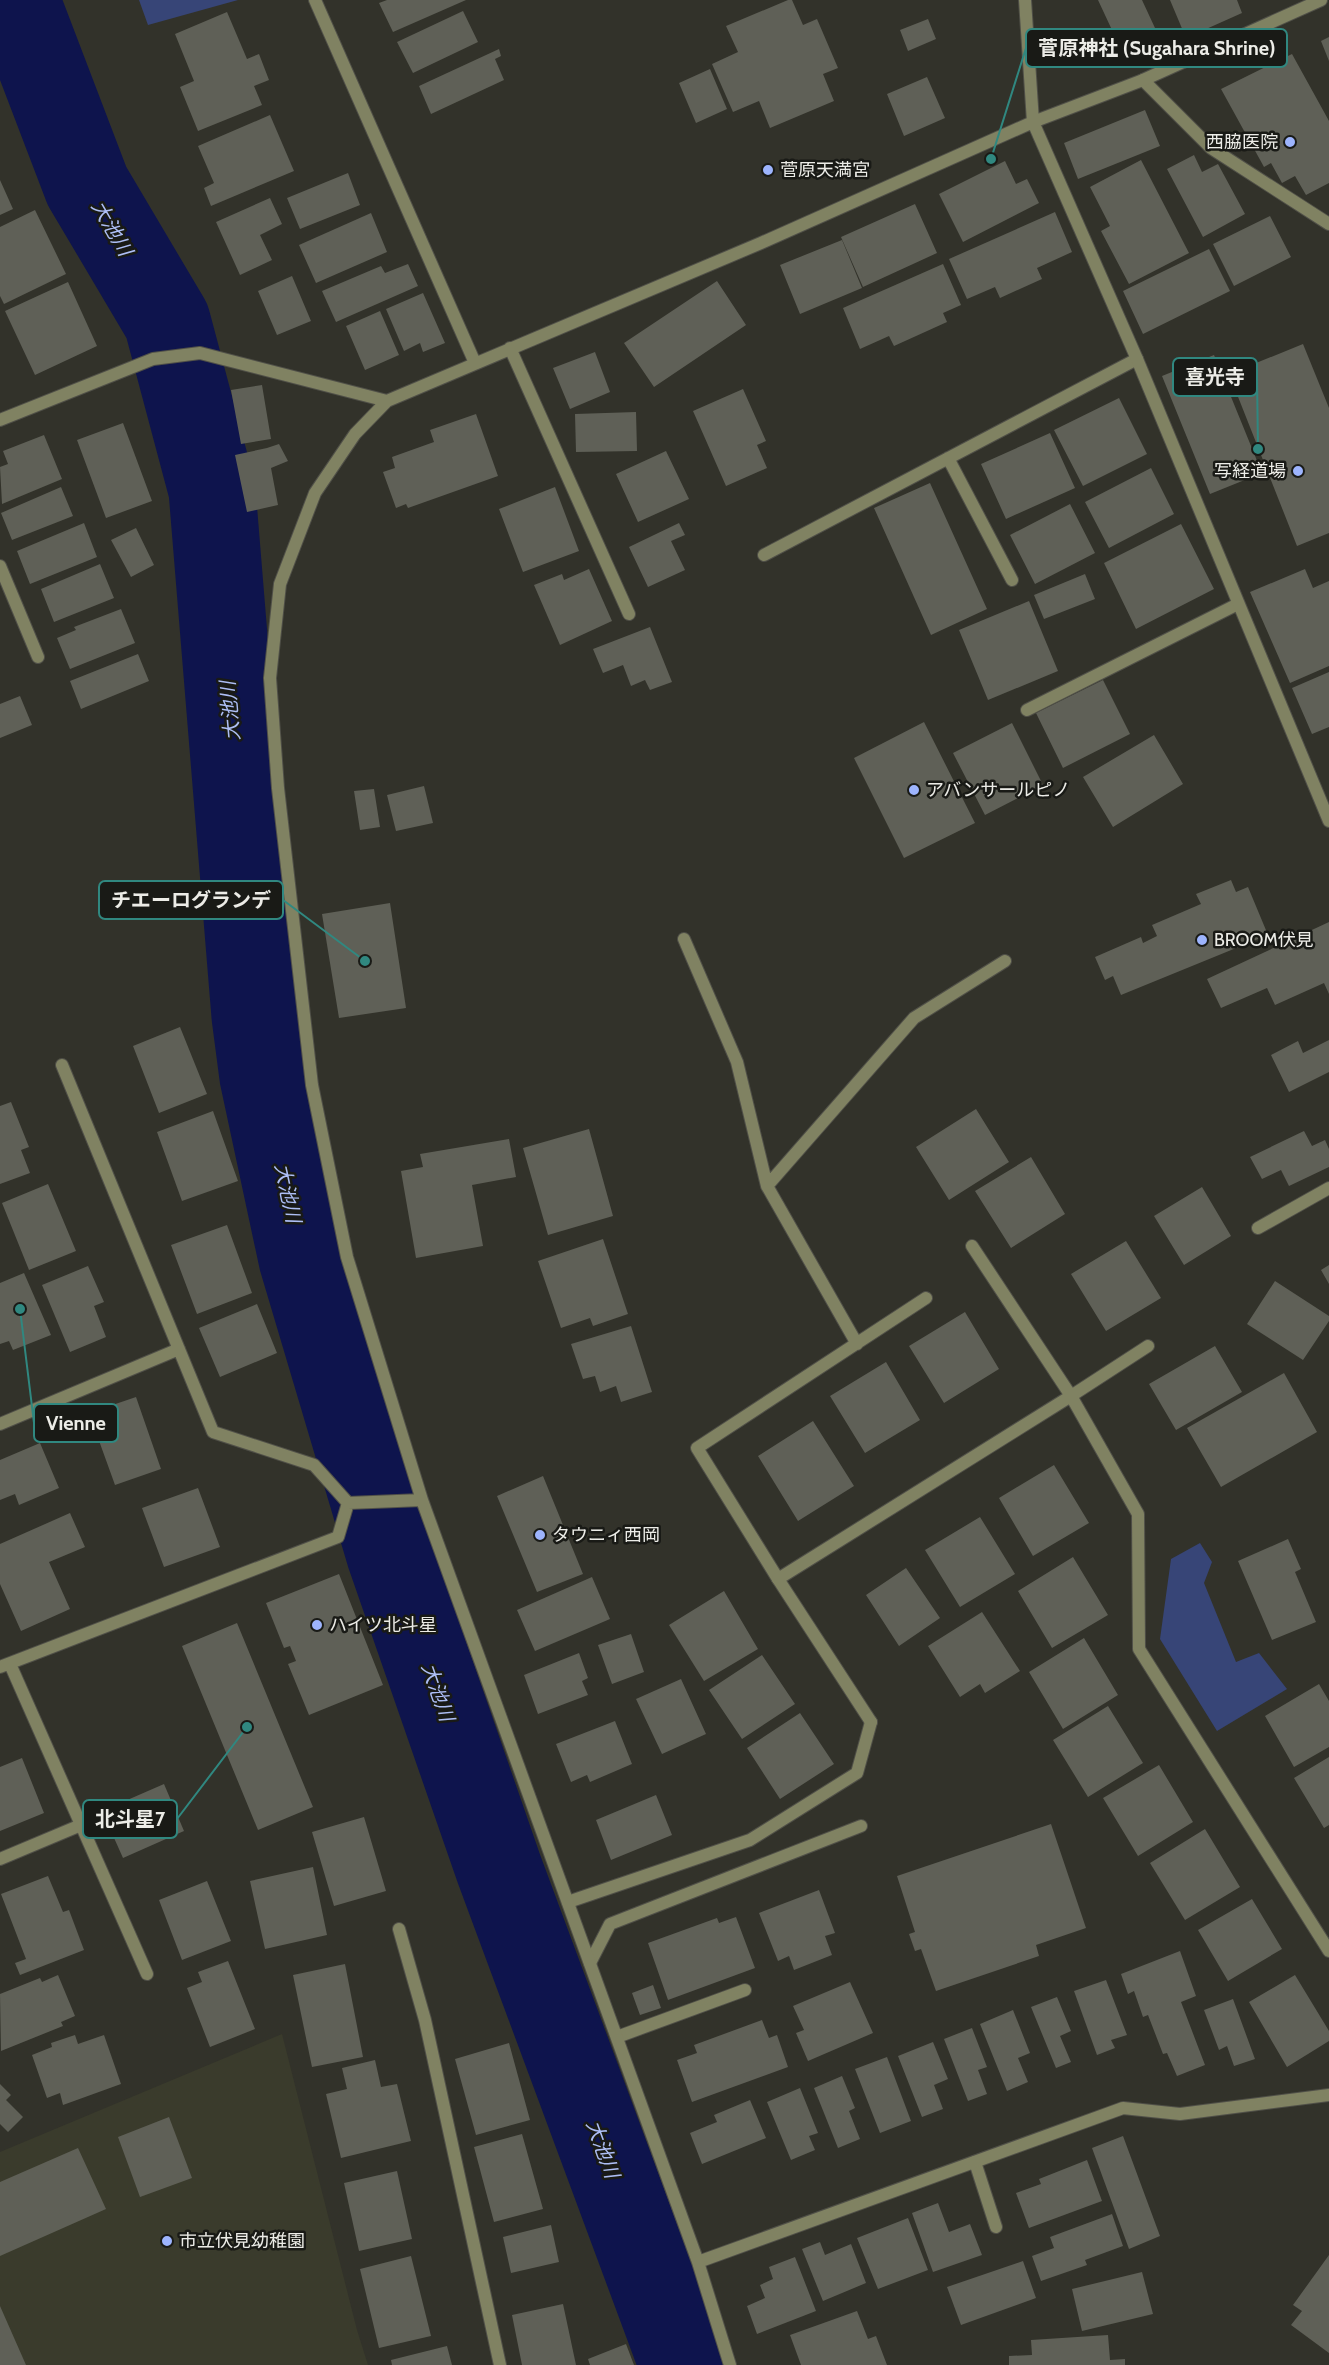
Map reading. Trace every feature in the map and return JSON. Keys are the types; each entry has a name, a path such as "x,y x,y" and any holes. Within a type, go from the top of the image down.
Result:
{"street":[{"path":"315,0 476,363"},
{"path":"1025,0 1033,122 1137,359 1329,821"},
{"path":"730,2365 698,2262 422,1500 347,1257 312,1084 278,788 270,678 280,584 315,493 355,434 387,401 761,243 1033,122 1143,80 1321,0"},
{"path":"1143,80 1211,148 1329,224"},
{"path":"510,348 629,614"},
{"path":"0,420 153,358 200,353 387,401"},
{"path":"764,555 1137,359"},
{"path":"948,458 1012,580"},
{"path":"0,566 38,657"},
{"path":"1027,710 1238,604"},
{"path":"684,939 737,1062 766,1186 857,1344"},
{"path":"766,1186 914,1018 1005,962"},
{"path":"62,1065 213,1432 314,1466 348,1503 422,1500"},
{"path":"1258,1228 1329,1188"},
{"path":"972,1246 1071,1396 1138,1514 1139,1649 1329,1951"},
{"path":"568,1902 750,1840 857,1773 871,1722 778,1579 697,1448 926,1298"},
{"path":"778,1579 1148,1346"},
{"path":"0,1424 179,1349"},
{"path":"147,1974 81,1825 5,1666 338,1537 348,1503"},
{"path":"0,1859 81,1825"},
{"path":"590,1963 610,1924 861,1827"},
{"path":"399,1929 425,2020 500,2365"},
{"path":"617,2037 745,1990"},
{"path":"698,2262 1123,2108 1180,2114 1329,2095"},
{"path":"975,2162 996,2227"}],"shaded area":[{"path":"139,0 238,0 148,25"},
{"path":"1200,1543 1212,1562 1204,1583 1236,1662 1259,1653 1287,1689 1217,1731 1160,1639 1171,1559"},
{"name":"市立伏見幼稚園","path":"282,2034 357,2330 368,2365 0,2365 0,2152"}],"building":[{"path":"387,0 466,0 393,32 379,3"},
{"path":"792,0 803,25 817,19 838,68 823,74 834,101 770,128 759,101 733,112 712,64 738,52 726,26"},
{"path":"1098,0 1142,0 1155,28 1119,45"},
{"path":"1170,0 1237,0 1242,13 1186,38"},
{"path":"463,11 478,42 413,73 397,42"},
{"path":"227,12 247,59 259,54 269,80 254,86 262,105 198,131 180,87 194,81 175,34"},
{"path":"928,19 936,39 908,51 900,30"},
{"path":"1329,37 1329,61 1321,41"},
{"path":"499,49 501,56 495,59 504,80 431,114 419,86"},
{"name":"西脇医院","path":"1292,54 1329,121 1329,183 1306,195 1295,176 1282,183 1271,163 1264,167 1221,89"},
{"path":"710,69 727,109 696,123 679,83"},
{"path":"927,77 945,118 904,136 887,94"},
{"path":"1145,110 1160,146 1078,179 1064,143"},
{"path":"270,115 294,171 211,206 204,188 214,183 198,146"},
{"path":"1194,155 1202,172 1218,164 1245,214 1203,237 1167,169"},
{"path":"1141,160 1189,253 1129,284 1101,231 1110,226 1090,187"},
{"path":"1005,161 1016,184 1027,179 1039,203 963,242 939,194"},
{"path":"348,173 360,205 300,229 287,198"},
{"path":"0,180 13,209 0,215"},
{"path":"270,198 282,224 260,235 272,260 240,275 216,222"},
{"path":"915,204 937,253 863,287 841,237"},
{"path":"35,210 66,274 4,304 0,296 0,227"},
{"path":"1055,212 1072,252 1037,268 1042,279 1000,298 995,287 967,299 949,259"},
{"path":"371,213 387,252 316,283 299,245"},
{"path":"1270,216 1291,257 1234,286 1213,244"},
{"path":"842,240 862,288 800,314 780,265"},
{"path":"1209,249 1230,291 1143,334 1123,291"},
{"path":"408,264 418,286 336,322 322,291 381,266 385,273"},
{"path":"943,264 961,305 943,313 947,322 894,346 889,336 860,349 843,308"},
{"path":"292,276 311,321 277,335 258,291"},
{"path":"717,281 746,325 654,387 624,343"},
{"path":"68,282 97,346 35,375 5,311"},
{"path":"423,293 445,343 423,352 420,343 404,351 386,309"},
{"path":"380,311 399,355 365,370 346,326"},
{"name":"写経道場","path":"1303,344 1329,408 1329,533 1297,546 1229,374"},
{"path":"595,352 610,392 570,409 553,368"},
{"path":"1214,355 1262,473 1210,494 1162,376"},
{"path":"262,385 271,439 241,444 231,390"},
{"path":"743,389 766,441 757,445 767,468 726,486 693,411"},
{"path":"1119,398 1147,454 1083,486 1054,430"},
{"path":"636,412 637,451 576,452 575,414"},
{"path":"476,414 498,476 408,508 406,504 396,508 383,472 395,468 392,457 434,442 430,430"},
{"path":"123,423 152,501 106,518 77,440"},
{"path":"1050,433 1075,488 1006,519 981,464"},
{"path":"44,435 62,479 2,504 0,467 8,464 3,451"},
{"path":"279,444 288,461 271,468 278,505 247,512 235,455"},
{"path":"666,451 689,499 638,522 616,474"},
{"path":"1151,468 1174,514 1109,548 1085,502"},
{"path":"930,483 987,609 931,635 874,508"},
{"path":"61,487 73,516 12,540 1,513"},
{"path":"555,487 579,551 523,572 499,509"},
{"path":"1070,504 1095,553 1035,584 1010,535"},
{"path":"84,523 97,557 30,584 17,551"},
{"path":"679,523 685,535 671,541 685,570 648,587 629,547"},
{"path":"1181,524 1214,589 1136,629 1104,563"},
{"path":"136,528 154,565 131,577 111,540"},
{"path":"100,564 114,598 54,622 41,589"},
{"path":"589,569 612,621 560,645 534,585 562,574 564,580"},
{"path":"1305,569 1313,588 1329,581 1329,666 1290,683 1250,592"},
{"path":"1085,574 1095,599 1044,619 1034,595"},
{"path":"1029,601 1058,671 988,700 959,630"},
{"path":"121,609 135,643 70,669 57,638 76,630 74,627"},
{"path":"650,627 672,682 650,690 645,680 631,686 623,665 603,673 593,649"},
{"path":"138,654 149,681 81,709 70,681"},
{"path":"1329,672 1329,727 1312,734 1292,688"},
{"path":"1103,680 1130,734 1063,768 1036,713"},
{"path":"20,696 32,725 0,738 0,704"},
{"name":"アバンサールピノ","path":"924,722 975,823 904,858 854,758"},
{"path":"1012,723 1043,785 985,815 953,753"},
{"path":"1154,735 1183,784 1113,827 1083,777"},
{"path":"424,786 433,823 396,831 387,795"},
{"path":"374,789 380,827 360,830 354,791"},
{"name":"BROOM伏見","path":"1231,880 1236,892 1248,887 1268,935 1121,995 1113,976 1105,980 1095,957 1141,937 1143,943 1157,936 1152,925 1201,904 1196,894"},
{"path":"390,903 406,1008 339,1018 322,914"},
{"path":"1329,922 1329,994 1324,983 1275,1005 1267,988 1221,1008 1207,979"},
{"path":"180,1027 207,1094 159,1113 133,1046"},
{"path":"1329,1040 1329,1072 1289,1092 1271,1055 1298,1041 1303,1053"},
{"path":"11,1102 29,1147 21,1150 30,1173 0,1184 0,1106"},
{"path":"976,1109 1009,1162 949,1200 916,1147"},
{"path":"213,1111 238,1181 182,1201 157,1132"},
{"path":"589,1129 613,1216 548,1235 523,1148"},
{"path":"1304,1131 1312,1146 1325,1140 1329,1149 1329,1167 1289,1186 1281,1170 1262,1179 1250,1157"},
{"path":"509,1139 516,1177 472,1185 483,1246 416,1258 401,1171 423,1167 420,1154"},
{"path":"1031,1157 1065,1214 1011,1248 975,1191"},
{"path":"48,1184 76,1251 29,1270 2,1203"},
{"path":"1202,1187 1231,1236 1184,1265 1154,1216"},
{"path":"227,1225 252,1293 197,1314 171,1245"},
{"path":"603,1239 628,1314 593,1326 590,1318 561,1328 538,1261"},
{"path":"1126,1241 1161,1298 1106,1331 1071,1274"},
{"path":"1329,1265 1329,1284 1321,1270"},
{"path":"88,1266 104,1302 94,1306 106,1337 70,1352 42,1285"},
{"path":"24,1273 51,1335 13,1350 9,1341 0,1344 0,1283"},
{"path":"1275,1281 1329,1316 1329,1321 1303,1360 1247,1324"},
{"path":"257,1304 277,1353 220,1377 199,1328"},
{"path":"965,1312 999,1369 944,1403 909,1346"},
{"path":"631,1326 652,1392 621,1402 616,1386 600,1392 595,1376 583,1379 571,1344"},
{"path":"1215,1346 1242,1392 1176,1430 1149,1384"},
{"path":"886,1362 920,1420 865,1453 830,1396"},
{"path":"1284,1373 1317,1432 1221,1487 1187,1428"},
{"path":"136,1397 161,1469 115,1485 89,1413"},
{"path":"813,1421 854,1486 798,1521 758,1456"},
{"path":"40,1443 59,1488 19,1505 15,1494 0,1500 0,1460"},
{"path":"1054,1465 1089,1523 1033,1556 999,1498"},
{"name":"タウニィ西岡","path":"543,1476 583,1574 537,1592 497,1496"},
{"path":"198,1488 220,1547 164,1567 142,1508"},
{"path":"70,1513 85,1547 49,1562 70,1609 21,1631 0,1584 0,1544"},
{"path":"980,1517 1015,1574 960,1607 925,1550"},
{"path":"1288,1539 1301,1569 1295,1572 1316,1622 1272,1640 1238,1561"},
{"path":"1073,1557 1108,1615 1052,1648 1018,1591"},
{"path":"906,1568 940,1618 899,1646 866,1595"},
{"name":"ハイツ北斗星","path":"339,1574 383,1685 309,1715 288,1664 296,1661 290,1646 284,1648 266,1603"},
{"path":"592,1577 610,1619 535,1651 517,1610"},
{"path":"724,1591 758,1649 704,1681 669,1625"},
{"path":"982,1612 1020,1671 985,1693 980,1684 960,1697 928,1646"},
{"path":"237,1623 313,1807 258,1830 182,1646"},
{"path":"631,1634 644,1672 612,1684 598,1645"},
{"path":"1084,1638 1118,1695 1063,1729 1029,1672"},
{"path":"579,1653 588,1678 582,1681 588,1695 538,1714 524,1675"},
{"path":"762,1655 795,1704 742,1739 709,1690"},
{"path":"681,1679 706,1734 662,1754 636,1699"},
{"path":"1319,1684 1329,1701 1329,1747 1294,1767 1265,1716"},
{"path":"1108,1706 1143,1763 1088,1797 1053,1740"},
{"path":"800,1713 834,1764 780,1799 747,1748"},
{"path":"615,1721 632,1764 590,1782 587,1775 571,1782 556,1744"},
{"path":"1329,1757 1329,1825 1324,1828 1294,1778"},
{"path":"22,1758 44,1813 0,1831 0,1767"},
{"path":"1159,1765 1193,1822 1138,1856 1103,1798"},
{"path":"164,1784 184,1831 123,1858 102,1811"},
{"path":"656,1795 672,1835 611,1860 596,1820"},
{"path":"364,1817 386,1891 334,1906 312,1832"},
{"path":"1051,1824 1086,1928 1036,1945 1039,1956 936,1991 921,1949 915,1951 909,1934 915,1932 897,1876"},
{"path":"1205,1829 1240,1887 1185,1920 1150,1863"},
{"path":"313,1867 327,1935 265,1949 250,1881"},
{"path":"48,1876 63,1912 69,1910 84,1950 20,1975 15,1963 26,1959 1,1894"},
{"path":"207,1881 231,1941 182,1960 159,1900"},
{"path":"819,1890 835,1933 825,1936 832,1955 794,1970 789,1956 778,1961 759,1913"},
{"path":"1252,1899 1282,1949 1228,1981 1198,1930"},
{"path":"736,1917 755,1968 668,2000 648,1943 717,1918 719,1923"},
{"path":"1180,1951 1196,1996 1181,2002 1205,2065 1177,2076 1167,2053 1163,2054 1148,2015 1143,2017 1134,1991 1128,1994 1121,1974"},
{"path":"228,1961 255,2029 210,2047 187,1988 202,1982 198,1972"},
{"path":"345,1964 363,2057 312,2067 293,1975"},
{"path":"58,1975 75,2016 61,2022 63,2026 1,2051 0,1994 40,1978 42,1982"},
{"path":"1295,1975 1329,2031 1329,2041 1287,2067 1249,2002"},
{"path":"1106,1980 1127,2035 1111,2040 1115,2048 1097,2055 1074,1991"},
{"path":"850,1982 873,2033 808,2061 796,2033 804,2030 793,2006"},
{"path":"653,1985 661,2008 640,2015 632,1993"},
{"path":"1057,1997 1071,2031 1060,2036 1071,2062 1056,2068 1031,2007"},
{"path":"1233,1999 1255,2059 1234,2066 1227,2046 1219,2050 1204,2010"},
{"path":"1013,2010 1030,2053 1018,2058 1028,2082 1007,2091 980,2024"},
{"path":"762,2020 769,2038 777,2035 788,2067 692,2102 677,2060 697,2053 694,2045"},
{"path":"972,2028 987,2067 978,2070 987,2094 968,2101 944,2039"},
{"path":"75,2035 78,2044 104,2035 121,2084 63,2105 60,2093 47,2098 32,2055 52,2047 51,2043"},
{"path":"933,2042 948,2079 934,2085 943,2109 922,2117 898,2056"},
{"path":"509,2043 530,2120 476,2135 455,2059"},
{"path":"887,2057 911,2121 880,2133 855,2069"},
{"path":"375,2060 381,2087 397,2084 411,2141 341,2158 326,2094 347,2089 342,2068"},
{"path":"842,2076 855,2108 849,2111 860,2139 838,2148 814,2088"},
{"path":"0,2084 11,2095 6,2100 23,2117 8,2132 0,2124"},
{"path":"800,2088 818,2133 809,2136 815,2150 791,2160 767,2102"},
{"path":"750,2100 766,2138 702,2164 690,2133 717,2122 714,2115"},
{"path":"169,2117 192,2178 140,2197 118,2137"},
{"path":"522,2134 543,2209 494,2222 474,2147"},
{"path":"1123,2136 1160,2236 1129,2249 1092,2148"},
{"path":"78,2148 106,2209 0,2256 0,2182"},
{"path":"1087,2160 1102,2201 1029,2228 1016,2193 1041,2184 1039,2179"},
{"path":"397,2171 412,2239 359,2251 344,2183"},
{"path":"938,2203 949,2232 970,2224 982,2255 933,2272 912,2213"},
{"path":"1112,2214 1123,2246 1085,2260 1087,2265 1041,2281 1032,2256 1054,2248 1050,2237"},
{"path":"908,2218 928,2270 878,2289 857,2238"},
{"path":"551,2225 559,2262 511,2273 503,2237"},
{"path":"820,2242 825,2255 851,2244 866,2283 823,2301 802,2249"},
{"path":"1329,2255 1329,2353 1291,2325 1302,2311 1293,2305"},
{"path":"411,2256 431,2336 379,2348 360,2269"},
{"path":"795,2257 816,2311 757,2334 747,2306 765,2298 760,2285 773,2279 769,2267"},
{"path":"1023,2261 1036,2298 961,2325 947,2287"},
{"path":"1142,2272 1153,2314 1082,2331 1072,2289"},
{"path":"563,2304 576,2365 522,2365 512,2315"},
{"path":"0,2306 26,2365 0,2365"},
{"path":"857,2311 868,2339 876,2336 887,2365 801,2365 790,2335"},
{"path":"1108,2335 1110,2360 1125,2359 1125,2365 1009,2365 1009,2356 1032,2355 1031,2340"},
{"path":"626,2344 634,2365 590,2365 588,2359"},
{"path":"447,2346 452,2365 392,2365 391,2360"}],"waterway":[{"name":"大池川","path":"16,0 87,186 167,321 212,490 255,1016 263,1077 302,1259 390,1555 499,1869 683,2365"}],"place":[{"name":"西脇医院","path":"1290,142"},
{"name":"菅原神社 (Sugahara Shrine)","path":"991,159"},
{"name":"菅原天満宮","path":"768,170"},
{"name":"喜光寺","path":"1258,449"},
{"name":"写経道場","path":"1298,471"},
{"name":"アバンサールピノ","path":"914,790"},
{"name":"BROOM伏見","path":"1202,940"},
{"name":"チエーログランデ","path":"365,961"},
{"name":"Vienne","path":"20,1309"},
{"name":"タウニィ西岡","path":"540,1535"},
{"name":"ハイツ北斗星","path":"317,1625"},
{"name":"北斗星7","path":"247,1727"},
{"name":"市立伏見幼稚園","path":"167,2241"}]}
